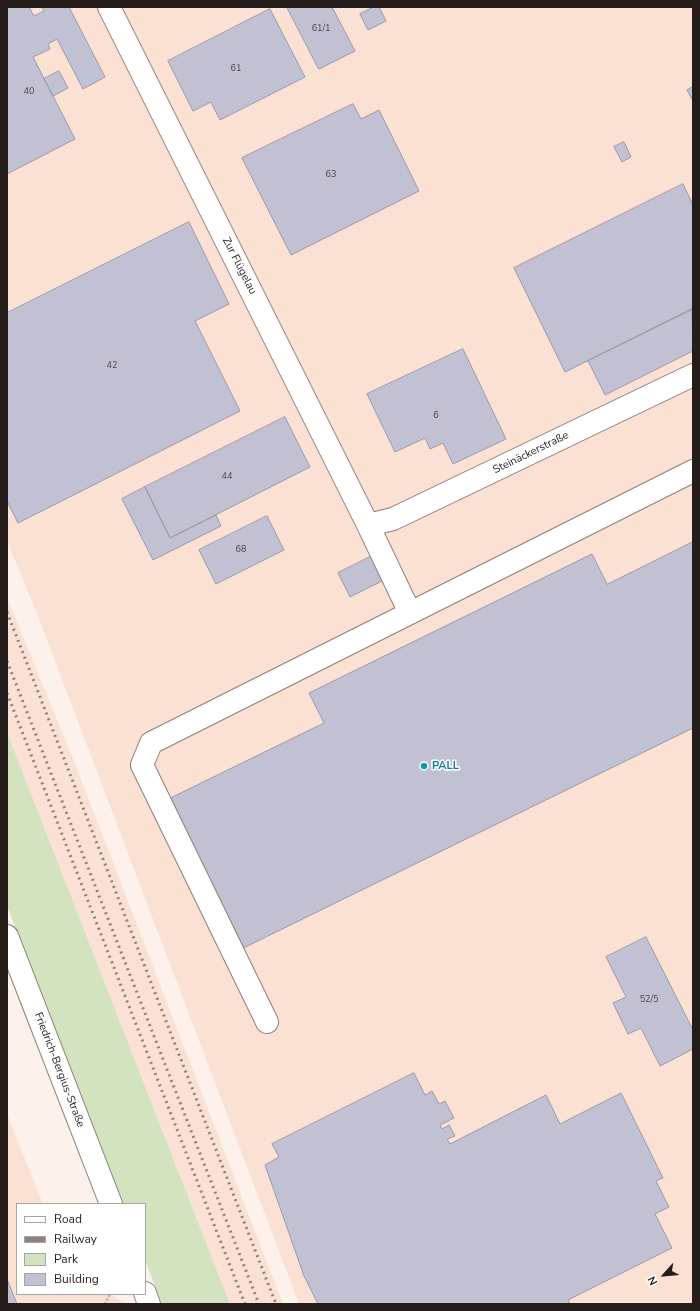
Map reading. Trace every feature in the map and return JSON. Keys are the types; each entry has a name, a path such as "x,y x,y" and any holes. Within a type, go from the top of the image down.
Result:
{"street":[{"name":"Zur Flügelau","path":"109,7 368,525 410,613"},
{"name":"Steinäckerstraße","path":"368,525 393,519 693,375"},
{"path":"267,1022 142,764 151,743 693,471"},
{"name":"Friedrich-Bergius-Straße","path":"7,936 111,1203"}],"path":[{"path":"105,1304 110,1295"}],"shaded area":[{"path":"7,7 693,7 693,1304 299,1304 36,611 7,541"},
{"path":"7,598 74,761 283,1304 230,1304 7,732"},
{"path":"7,1114 43,1203 16,1203 16,1295 112,1295 126,1304 7,1304"}],"green space":[{"path":"7,732 230,1304 162,1304 146,1263 146,1203 123,1203 7,906"}],"building":[{"path":"7,7 29,7 34,16 44,11 42,7 69,7 105,77 83,89 57,39 48,44 50,49 33,57 75,139 7,174"},
{"path":"287,7 332,7 355,51 319,69"},
{"path":"374,7 379,7 386,21 368,30 360,14"},
{"path":"270,9 305,77 220,120 211,102 193,111 168,61"},
{"path":"59,71 68,88 53,96 44,79"},
{"path":"693,87 693,101 687,90"},
{"path":"353,104 361,119 379,110 419,191 291,255 242,158"},
{"path":"624,142 631,157 622,162 614,147"},
{"path":"683,184 693,205 693,309 565,372 514,268"},
{"path":"189,222 229,304 195,321 240,411 18,523 7,501 7,313"},
{"path":"692,309 693,351 605,395 588,361"},
{"path":"463,349 506,439 453,464 443,443 430,449 425,438 395,452 367,394"},
{"path":"285,417 310,467 170,538 145,487"},
{"path":"145,487 170,538 216,515 221,526 153,560 122,499"},
{"path":"267,516 284,550 216,584 199,550"},
{"name":"PALL","path":"693,542 693,728 229,955 156,805 324,723 309,693 592,554 607,584"},
{"path":"374,555 386,579 350,597 338,573"},
{"path":"646,937 693,1030 693,1049 660,1066 641,1028 628,1034 613,1003 626,997 606,957"},
{"path":"414,1073 425,1095 432,1091 439,1104 445,1101 454,1118 440,1125 442,1129 449,1125 455,1136 447,1139 450,1144 546,1095 560,1124 621,1093 663,1178 656,1181 669,1207 655,1214 672,1248 568,1300 570,1304 318,1304 304,1276 265,1165 279,1157 272,1144"},
{"path":"7,1279 17,1304 7,1304"}],"railway":[{"path":"7,612 276,1304"},
{"path":"7,661 259,1304"},
{"path":"7,693 245,1304"}],"place":[{"name":"PALL","path":"424,766"}]}
